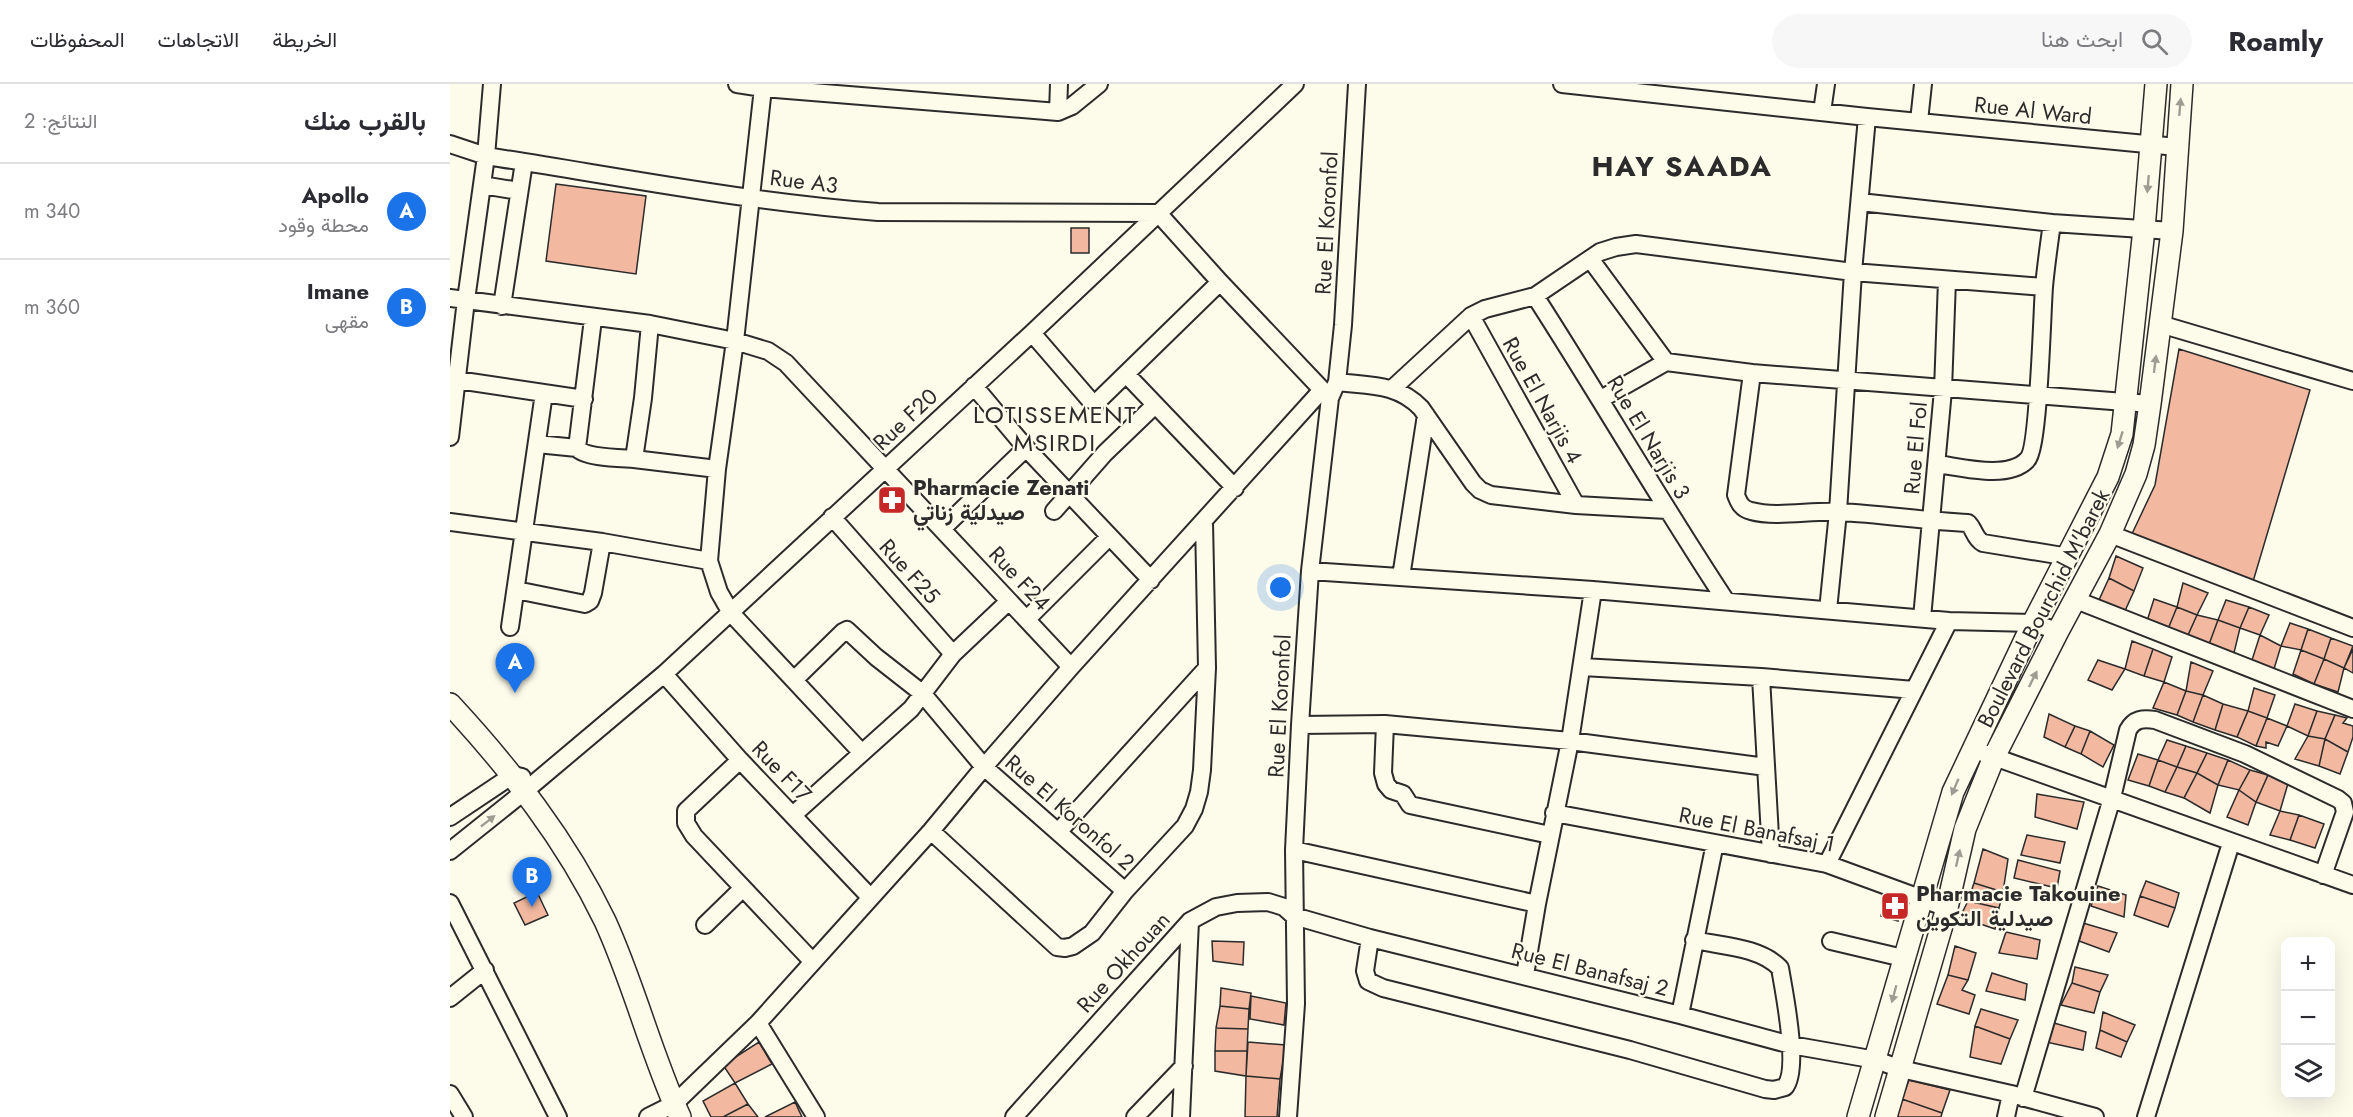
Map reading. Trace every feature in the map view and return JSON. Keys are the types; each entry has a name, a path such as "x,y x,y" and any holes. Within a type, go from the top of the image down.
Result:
{"main road":[{"name":"Boulevard Bourchid M'barek","path":"1858,1117 1920,898 1953,792 2034,623 2108,477 2122,434 2144,229 2156,84"},
{"name":"Boulevard Bourchid M'barek","path":"1886,1117 1947,908 1965,829 1994,757 2110,534 2136,474 2144,445 2172,231 2182,84"},
{"path":"450,704 525,782 583,878 606,924 677,1110"}],"street":[{"path":"450,437 458,299 482,185 492,84"},
{"path":"737,84 1058,112 1072,106 1100,84"},
{"path":"1058,112 1059,84"},
{"name":"Rue F20","path":"525,782 664,674 1032,333 1295,84"},
{"name":"Rue El Koronfol","path":"1288,1117 1296,1004 1294,850 1310,571 1330,390 1343,325 1357,84"},
{"name":"Rue Al Ward","path":"1562,84 2177,147"},
{"path":"1822,112 1826,84"},
{"path":"1919,121 1923,84"},
{"path":"763,88 749,197 735,341 717,469 709,561 719,592 731,613 862,753"},
{"path":"1828,610 1838,512 1853,272 1867,117"},
{"name":"Rue A3","path":"450,144 486,156 749,197 878,212 1158,213"},
{"path":"502,306 524,162"},
{"path":"482,185 519,191"},
{"path":"1860,202 2052,223 2172,231"},
{"path":"1158,213 1220,282 1330,390"},
{"path":"1938,464 1989,471 2013,468 2024,463 2031,455 2038,396 2044,287 2052,223"},
{"path":"1392,389 1471,316 1485,309 1535,297 1592,260 1600,252 1636,244 1853,272 2044,287"},
{"path":"1592,260 1666,362"},
{"name":"Rue El Fol","path":"1922,618 1938,464 1947,280"},
{"path":"1032,333 1092,402 1097,402 1220,282"},
{"name":"Rue El Narjis 3","path":"1535,297 1601,399 1666,510 1726,601"},
{"name":"Rue F24","path":"458,299 593,319 650,324 735,341 768,351 786,363 1071,667"},
{"name":"Rue El Narjis 4","path":"1471,316 1576,505"},
{"path":"577,448 593,319"},
{"path":"634,459 650,324"},
{"path":"2160,324 2353,381"},
{"path":"1601,399 1666,362 1752,374 2150,404"},
{"path":"1126,374 1234,488"},
{"path":"1752,374 1736,495 1742,506 1761,513 1838,512 1968,523 1973,528 1977,539 1989,545 2069,557"},
{"path":"453,379 584,399"},
{"path":"974,386 1026,448 1151,580"},
{"path":"648,1117 677,1110 931,831 1071,667 1234,488 1330,390 1392,389 1411,398 1426,415 1466,474 1480,490 1491,495 1576,505 1666,510"},
{"path":"510,627 544,393"},
{"path":"1054,511 1105,453 1155,405"},
{"path":"1401,577 1426,415"},
{"path":"537,444 577,448 584,454 717,469"},
{"path":"943,528 1026,448"},
{"name":"Rue F25","path":"832,517 953,654"},
{"path":"450,522 602,542 709,561"},
{"path":"931,831 1057,947 1065,948 1080,943 1092,933 1125,891 1185,826 1194,809 1199,792 1207,668 1204,522"},
{"path":"2110,534 2353,628"},
{"path":"1028,619 1109,537"},
{"path":"516,590 585,604 590,601 593,593 602,542"},
{"path":"1310,571 1593,590 1949,621 2034,623 2058,631"},
{"path":"1525,975 1554,813 1570,741 1593,590"},
{"path":"2076,600 2353,709"},
{"path":"793,815 911,709 953,654 1009,601"},
{"path":"1827,864 1949,621"},
{"name":"Rue El Koronfol 2","path":"794,681 847,630 876,657 922,693 984,767 1125,891"},
{"path":"1582,667 1761,677 1914,690"},
{"path":"1059,831 1207,668"},
{"name":"Rue F17","path":"664,674 740,760 870,897"},
{"path":"1761,677 1771,854"},
{"path":"2007,1117 2017,1096 2112,798 2131,725 2141,719 2155,720 2245,754 2343,803 2345,812 2323,876"},
{"path":"1300,725 1385,724 1570,741 1766,766"},
{"path":"1385,724 1383,773 1386,784 1391,790 1403,794 1410,805 1550,835"},
{"path":"1972,749 2353,885"},
{"path":"740,760 686,811 684,816 686,823 694,836 813,962"},
{"path":"450,817 525,782"},
{"path":"450,851 525,782"},
{"name":"Rue El Banafsaj 1","path":"1554,813 1827,864 1947,908"},
{"path":"1680,1014 1715,843"},
{"path":"2146,1117 2231,843"},
{"path":"1294,850 1537,904"},
{"path":"705,925 743,888"},
{"name":"Rue Okhouan","path":"1019,1115 1190,921 1216,907 1247,903 1268,902 1284,907 1294,916"},
{"path":"450,903 558,1117"},
{"name":"Rue El Banafsaj 2","path":"1294,916 1370,938 1680,1014 1791,1045 1876,1060 1900,1069 2095,1117"},
{"path":"1181,1117 1190,921"},
{"path":"1370,938 1365,971 1368,981 1374,985 1630,1050 1765,1089 1781,1088 1788,1083 1791,1045 1780,969 1773,961 1759,954 1694,940"},
{"path":"1831,941 1903,958"},
{"path":"450,998 485,970"},
{"path":"758,1023 816,1117"},
{"path":"1135,1117 1184,1066"},
{"path":"450,1094 464,1117"}],"building":[{"path":"556,184 646,196 636,274 546,261"},
{"path":"1071,228 1089,228 1089,253 1071,253"},
{"path":"2179,349 2310,390 2252,585 2130,538 2155,485"},
{"path":"2116,556 2143,568 2134,591 2109,578"},
{"path":"2109,578 2134,591 2124,613 2099,600"},
{"path":"2183,583 2208,593 2197,615 2177,607"},
{"path":"2154,599 2177,607 2168,629 2147,621"},
{"path":"2226,600 2249,607 2240,628 2218,620"},
{"path":"2177,607 2197,615 2188,635 2168,629"},
{"path":"2249,607 2269,615 2260,635 2240,628"},
{"path":"2197,615 2218,620 2208,647 2188,635"},
{"path":"2218,620 2240,628 2233,657 2208,647"},
{"path":"2290,623 2308,629 2301,650 2281,646"},
{"path":"2308,629 2331,638 2324,659 2301,650"},
{"path":"2260,635 2281,646 2274,669 2252,660"},
{"path":"2331,638 2353,646 2344,668 2324,659"},
{"path":"2132,641 2153,649 2144,676 2125,669"},
{"path":"2153,649 2172,657 2164,682 2144,676"},
{"path":"2353,649 2353,673 2344,668"},
{"path":"2301,650 2324,659 2314,684 2293,674"},
{"path":"2324,659 2344,668 2338,692 2314,684"},
{"path":"2098,660 2125,669 2112,690 2088,680"},
{"path":"2191,662 2213,671 2203,695 2186,691"},
{"path":"2164,682 2186,691 2177,715 2153,708"},
{"path":"2254,688 2275,695 2267,718 2248,711"},
{"path":"2186,691 2203,695 2193,722 2177,715"},
{"path":"2203,695 2223,704 2215,730 2193,722"},
{"path":"2223,704 2248,711 2237,737 2215,730"},
{"path":"2295,704 2317,711 2308,736 2287,726"},
{"path":"2248,711 2267,718 2256,746 2237,737"},
{"path":"2317,711 2335,715 2325,739 2308,736"},
{"path":"2049,714 2075,726 2065,747 2044,737"},
{"path":"2335,715 2347,718 2343,723 2353,726 2353,737 2348,752 2325,739"},
{"path":"2267,718 2287,726 2278,746 2266,742 2266,748 2256,746"},
{"path":"2075,726 2090,731 2081,754 2065,747"},
{"path":"2090,731 2114,745 2103,767 2081,754"},
{"path":"2308,736 2325,739 2319,766 2295,759"},
{"path":"2325,739 2348,752 2340,774 2319,766"},
{"path":"2167,740 2186,746 2177,767 2158,760"},
{"path":"2186,746 2207,753 2197,773 2177,767"},
{"path":"2207,753 2228,760 2218,785 2197,773"},
{"path":"2138,754 2158,760 2149,786 2128,780"},
{"path":"2158,760 2177,767 2165,792 2149,786"},
{"path":"2228,760 2250,770 2239,790 2218,785"},
{"path":"2177,767 2197,773 2184,798 2165,792"},
{"path":"2250,770 2268,775 2256,802 2239,790"},
{"path":"2197,773 2218,785 2210,813 2184,798"},
{"path":"2268,775 2289,780 2280,811 2256,802"},
{"path":"2239,790 2256,802 2248,825 2227,817"},
{"path":"2037,794 2084,802 2077,829 2035,817"},
{"path":"2280,811 2299,815 2290,840 2270,835"},
{"path":"2299,815 2324,824 2315,848 2290,840"},
{"path":"2027,835 2065,842 2060,863 2021,855"},
{"path":"1983,849 2008,859 2003,892 1974,883"},
{"path":"2018,860 2060,871 2057,888 2014,878"},
{"path":"2146,881 2179,893 2175,908 2140,896"},
{"path":"1974,883 2003,892 1999,908 1968,901"},
{"path":"2098,886 2126,895 2124,917 2091,906"},
{"path":"1888,890 1898,893 1903,902 1898,921 1881,916"},
{"path":"537,892 548,915 525,925 514,903"},
{"path":"2140,896 2175,908 2168,927 2134,915"},
{"path":"1968,901 1999,908 1995,929 1960,917"},
{"path":"2083,923 2117,933 2109,952 2079,941"},
{"path":"2006,932 2040,940 2037,959 1999,953"},
{"path":"1212,941 1244,942 1243,965 1213,961"},
{"path":"1955,946 1976,953 1968,980 1948,975"},
{"path":"2075,967 2108,975 2100,992 2072,983"},
{"path":"1992,973 2027,984 2025,1000 1986,991"},
{"path":"1948,975 1968,980 1962,990 1975,995 1969,1014 1937,1004"},
{"path":"2072,983 2100,992 2094,1013 2061,1005"},
{"path":"1221,988 1251,993 1249,1009 1220,1006"},
{"path":"1251,996 1286,1003 1284,1025 1250,1019"},
{"path":"1220,1006 1249,1009 1248,1029 1216,1028"},
{"path":"1981,1009 2018,1020 2010,1039 1975,1026"},
{"path":"2103,1012 2135,1025 2127,1042 2100,1030"},
{"path":"2054,1023 2086,1032 2083,1050 2046,1042"},
{"path":"1975,1026 2010,1039 2001,1064 1970,1057"},
{"path":"1216,1028 1248,1029 1247,1051 1215,1051"},
{"path":"2100,1030 2127,1042 2121,1057 2096,1048"},
{"path":"759,1042 772,1064 735,1083 723,1065"},
{"path":"1248,1042 1286,1045 1280,1079 1246,1076"},
{"path":"1215,1051 1247,1051 1246,1076 1215,1071"},
{"path":"1246,1076 1280,1079 1277,1117 1245,1117"},
{"path":"1909,1080 1950,1090 1942,1113 1902,1099"},
{"path":"735,1083 748,1104 723,1117 711,1117 703,1101"},
{"path":"1902,1099 1942,1113 1941,1117 1897,1117"},
{"path":"795,1102 802,1117 765,1117"},
{"path":"748,1104 758,1117 723,1117"}],"place":[{"name":"Pharmacie Zenati صيدلية زناتي","path":"892,500"},
{"name":"Apollo","path":"515,693"},
{"name":"Pharmacie Takouine صيدلية التكوين","path":"1895,906"},
{"name":"Imane","path":"532,907"}],"district":[{"name":"HAY SAADA","path":"1682,166"},
{"name":"LOTISSEMENT MSIRDI","path":"1055,428"}]}
